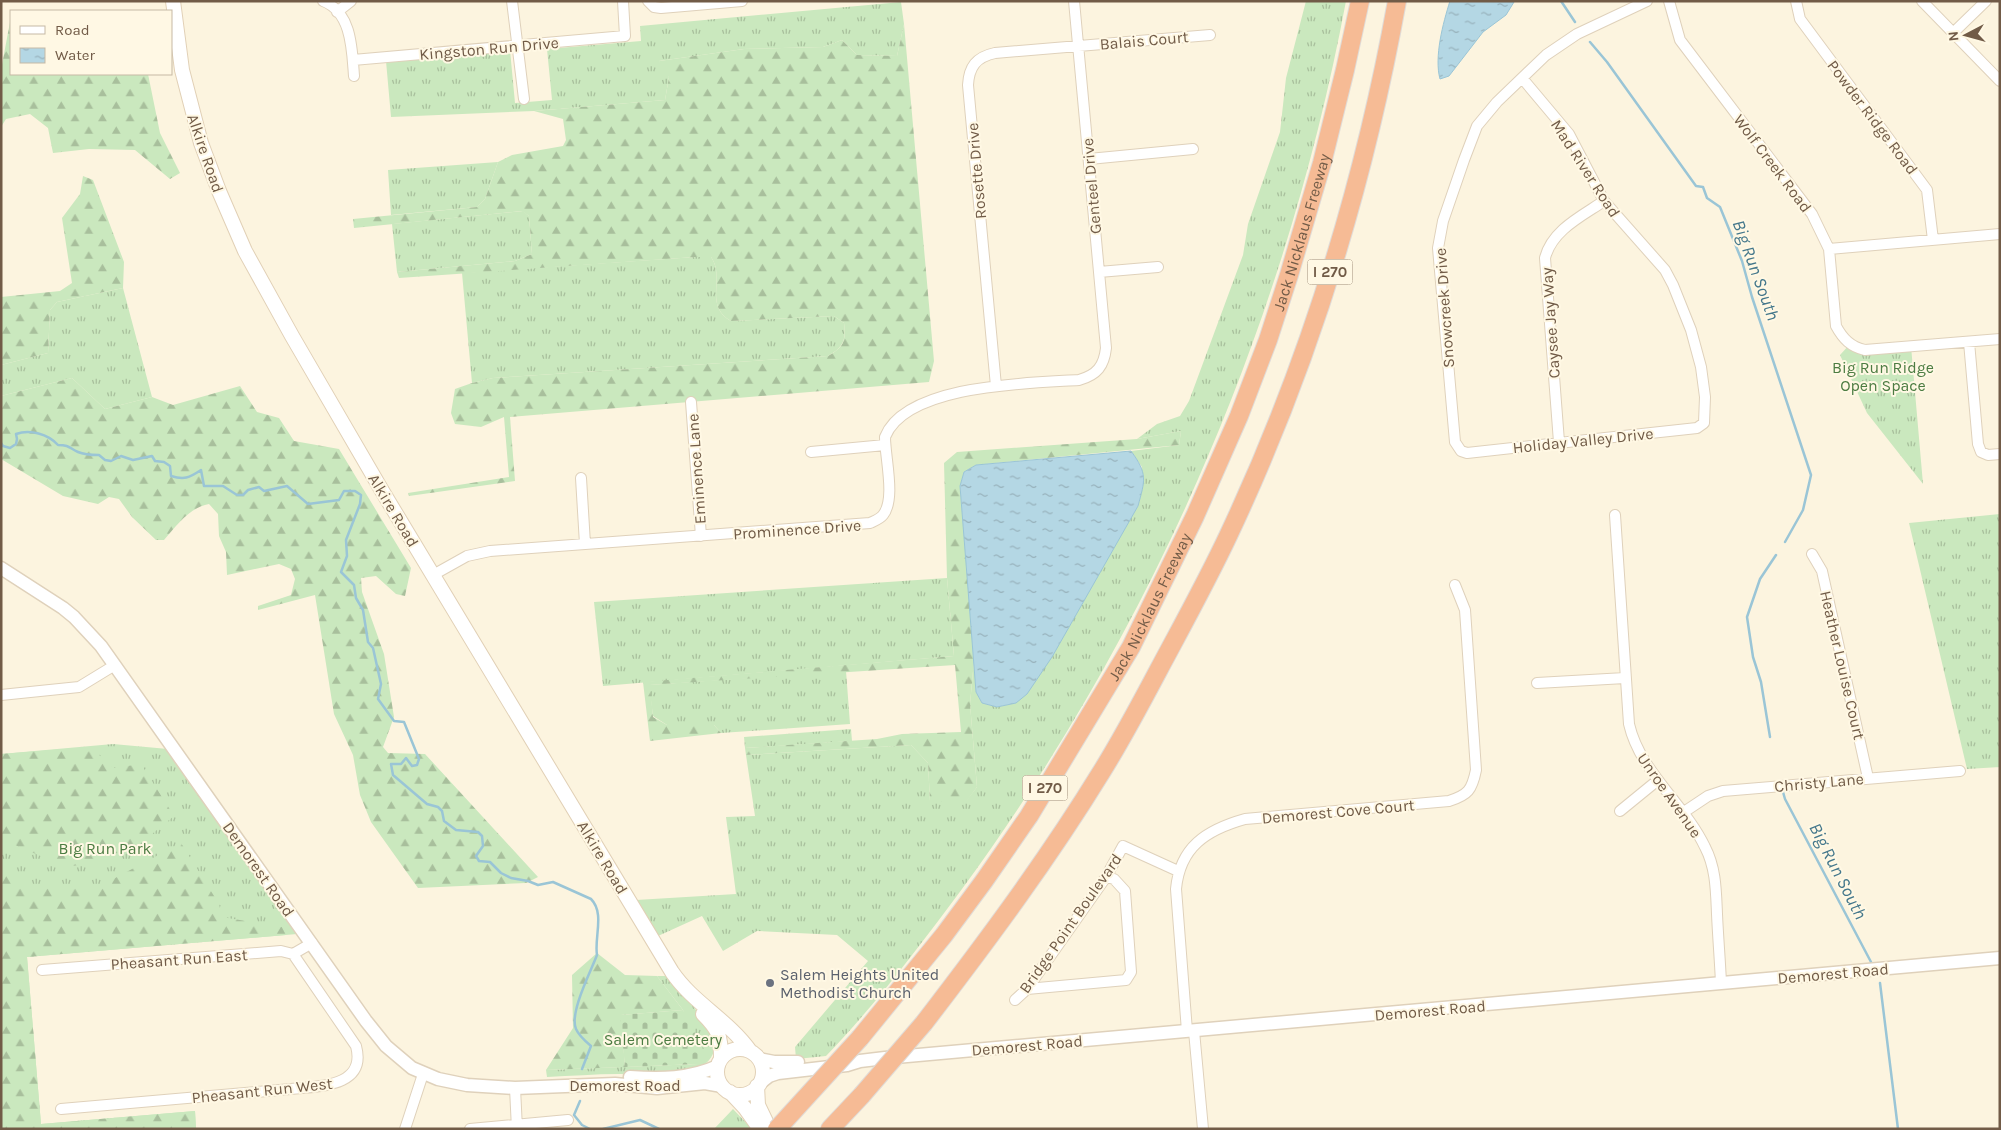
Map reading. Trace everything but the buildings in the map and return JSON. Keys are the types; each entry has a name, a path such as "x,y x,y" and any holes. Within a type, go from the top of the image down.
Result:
{"highway":[{"name":"Jack Nicklaus Freeway","path":"777,1129 860,1038 944,935 984,881 1029,816 1131,647 1196,516 1268,340 1322,163 1346,70 1360,1"},
{"name":"I 270","path":"830,1129 924,1023 1034,875 1104,768 1186,619 1229,533 1306,345 1329,274 1374,112 1397,1"}],"main road":[{"name":"Alkire Road","path":"173,1 178,53 201,143 219,191 240,238 292,336 432,575 672,972 686,989 732,1028 754,1055"},
{"name":"Alkire Road","path":"686,989 691,1001 718,1032 721,1042 720,1062"},
{"path":"760,1129 745,1108 726,1089 718,1076 720,1062 727,1053 735,1049 754,1055 763,1069 759,1084 758,1105 770,1129"},
{"path":"726,1089 744,1094 750,1092 759,1084"}],"street":[{"path":"323,1 332,6 348,30 354,76"},
{"path":"337,12 351,1"},
{"path":"512,1 524,100"},
{"name":"Kingston Run Drive","path":"353,60 625,36 623,1"},
{"path":"648,1 654,7 661,8 742,1"},
{"name":"Genteel Drive","path":"1074,1 1106,348 1105,360 1099,370"},
{"name":"Snowcreek Drive","path":"1461,451 1455,442 1438,248 1439,235 1464,160 1478,126 1497,102 1546,56 1577,34 1647,1"},
{"name":"Wolf Creek Road","path":"1669,1 1680,40 1812,214 1829,249 1836,326 1843,338 1865,350 1969,342"},
{"name":"Powder Ridge Road","path":"1796,1 1800,19 1927,190 1933,240"},
{"path":"1922,1 2000,81"},
{"path":"1953,33 1986,1"},
{"name":"Balais Court","path":"1078,46 1210,35"},
{"name":"Rosette Drive","path":"996,386 968,85 970,70 980,58 987,55 1078,46"},
{"name":"Mad River Road","path":"1522,78 1569,134 1604,201 1665,270 1673,285 1691,330 1702,368 1705,397 1704,423"},
{"path":"1089,159 1193,149"},
{"name":"Caysee Jay Way","path":"1559,442 1545,258 1549,247 1558,234 1604,201"},
{"path":"1829,249 2000,234"},
{"path":"1099,272 1158,267"},
{"path":"2000,338 1969,342 1976,430 1981,452 1988,455 2000,454"},
{"name":"Prominence Drive","path":"432,575 461,559 478,553 518,548 862,524 877,520 883,515 889,500 885,437 894,423 901,417 924,404 952,393 996,386 1079,380 1090,377 1099,370"},
{"name":"Eminence Lane","path":"691,402 701,536"},
{"name":"Holiday Valley Drive","path":"1461,451 1473,452 1689,430 1704,423"},
{"path":"810,452 885,445"},
{"path":"581,478 585,544"},
{"name":"Unroe Avenue","path":"1615,515 1629,724 1632,736 1643,759 1684,812 1699,835 1712,863 1721,983"},
{"name":"Heather Louise Court","path":"1812,554 1822,571 1868,778"},
{"name":"Demorest Road","path":"1,568 30,585 74,617 101,646 366,1021 386,1046 407,1064 424,1074 438,1079 468,1085 514,1088 615,1084 657,1088 706,1083 726,1089"},
{"name":"Demorest Cove Court","path":"1178,871 1184,859 1202,839 1223,825 1245,819 1449,801 1463,796 1473,785 1476,770 1465,610 1456,586"},
{"path":"1,695 79,687 115,665"},
{"path":"1536,684 1625,678"},
{"name":"Christy Lane","path":"1684,812 1708,796 1724,791 1960,771"},
{"path":"1620,811 1658,780"},
{"name":"Bridge Point Boulevard","path":"1015,1000 1027,989 1106,876 1123,846 1178,871"},
{"path":"1178,871 1177,905 1203,1129"},
{"path":"1027,989 1126,980 1129,976 1131,972 1125,891 1114,879 1106,876"},
{"path":"293,954 312,942"},
{"name":"Pheasant Run East","path":"42,970 281,951 293,954"},
{"name":"Pheasant Run West","path":"61,1110 320,1086 342,1082 355,1067 358,1056 356,1046 293,954"},
{"name":"Demorest Road","path":"759,1084 778,1072 847,1065 860,1061 2000,958"},
{"name":"Demorest Road","path":"754,1055 782,1063 846,1059 860,1061"},
{"name":"Demorest Road","path":"558,1086 586,1077 657,1078 685,1076 696,1074 720,1062"},
{"path":"405,1129 424,1074"},
{"path":"514,1088 517,1126"},
{"path":"470,1129 568,1120"}],"green space":[{"path":"1306,1 1346,1 1320,120 1288,238 1249,354 1204,467 1152,577 1095,685 1031,789 962,889 880,996 826,1056 796,1059 795,1047 868,961 837,935 757,931 723,951 702,916 658,936 636,900 736,894 726,817 755,816 746,755 911,745 928,763 930,801 966,801 977,787 970,704 974,660 976,692 982,703 997,707 1016,703 1138,506 1142,467 1131,451 1179,445 1181,431 1137,439 1157,424 1180,416 1189,401 1243,255 1248,224 1280,132 1286,78"},
{"path":"901,2 904,24 897,56 857,55 842,40 823,47 744,49 659,61 669,77 665,100 534,111 391,117 386,61 510,50 515,103 552,100 547,49 641,41 640,26"},
{"path":"10,22 10,75 148,75 160,133 180,173 170,179 135,150 89,149 53,153 48,128 30,114 6,119 1,127 1,70"},
{"path":"904,24 934,361 929,382 510,417 515,481 409,496 408,493 509,477 504,417 481,427 455,424 451,413 455,389 493,378 828,356 838,350 843,343 845,334 844,323 834,316 731,321 723,315 718,307 716,299 717,274 711,257 399,278 397,272 515,261 532,254 529,216 522,211 354,228 353,219 477,207 485,199 498,162 512,155 563,146 566,140 563,119 534,111 665,100 669,77 661,71 659,61 744,49 823,47 842,40 857,55 897,56"},
{"path":"498,162 485,199 477,207 391,215 388,170"},
{"path":"83,176 93,180 124,262 123,288 57,302 50,310 48,353 1,365 1,297 60,291 72,283 62,218 80,194"},
{"path":"523,211 529,216 532,254 515,261 397,272 392,224"},
{"path":"711,257 717,274 716,299 718,307 723,315 731,321 834,316 844,323 845,334 843,343 828,356 493,378 472,383 462,273"},
{"path":"123,288 152,397 105,409 72,378 1,396 1,365 48,353 50,310 57,302"},
{"name":"Big Run Ridge Open Space","path":"1850,344 1911,346 1923,484 1867,413 1840,355"},
{"path":"72,378 105,409 152,397 173,405 240,386 257,412 279,418 294,441 339,449 411,568 405,596 396,594 376,576 361,578 362,592 384,654 394,717 383,747 388,753 425,754 538,877 526,883 418,888 371,822 360,795 353,755 334,714 315,595 258,610 258,606 291,595 295,579 291,569 279,564 227,575 226,552 219,536 218,514 209,504 189,513 164,540 156,540 132,517 119,499 109,497 98,504 63,496 1,459 1,396"},
{"path":"1181,431 1179,445 976,465 964,472 960,486 974,660 970,704 977,787 966,802 930,801 928,763 911,745 746,755 745,748 877,739 902,734 961,732 955,665 650,685 653,717 667,725 714,725 721,733 650,741 643,682 954,656 947,578 944,463 957,452 1137,439"},
{"path":"2000,514 2000,767 1967,769 1909,523"},
{"path":"947,578 954,656 603,686 594,602"},
{"path":"846,671 850,724 721,733 714,725 667,725 653,716 649,685"},
{"path":"851,729 852,741 745,748 744,737"},
{"name":"Big Run Park","path":"113,744 168,749 297,934 27,957 41,1124 195,1111 196,1129 1,1129 1,754"},
{"path":"90,747 114,768 141,764 174,816 141,843 93,863 66,867 1,839 1,754"},
{"path":"181,843 219,904 222,917 282,927 286,935 27,957 41,1124 195,1111 196,1129 1,1129 1,873 34,887 100,886"},
{"path":"597,953 625,975 657,976 683,1010 621,1015 625,1067 546,1070 573,1028 572,975"},
{"path":"657,976 667,976 710,1029 713,1036 714,1051 707,1062 696,1069 680,1073 547,1077 546,1070 698,1064 683,1010"},
{"name":"Salem Cemetery","path":"683,1010 705,1051 698,1064 625,1067 620,1015"},
{"path":"733,1109 752,1129 714,1129"}],"water":[{"path":"1450,1 1514,2 1506,15 1483,32 1449,76 1440,79 1438,70 1439,50"},
{"path":"1131,451 1144,477 1138,506 1052,657 1027,694 1016,703 997,707 982,703 976,692 960,486 964,472 976,465"}],"waterway":[{"name":"Big Run South","path":"1561,1 1575,22"},
{"name":"Big Run South","path":"1590,42 1607,62 1696,186 1703,187 1707,198 1720,207 1742,261 1752,297 1811,475 1803,510 1785,542"},
{"path":"1,443 3,446 10,448 16,444 16,434 33,432 44,435 58,445 67,446 83,454 99,455 105,460 111,461 121,456 133,460 152,456 155,461 164,462 170,466 171,476 186,478 201,470 204,486 223,486 237,495 243,495 248,490 259,487 264,491 287,486 308,504 339,500 344,491 355,491 361,495 360,504 346,540 347,556 341,572 354,585 356,598 363,610 368,642 373,648 381,684 378,699 394,721 404,722 419,759 417,765 412,766 406,758 401,764 391,764 393,775 427,804 438,807 442,811 444,821 456,830 478,832 482,836 483,846 476,856 479,861 490,862 501,873 511,878 538,885 553,882 591,899 595,905 598,918 597,955 575,1013 576,1029 591,1046 582,1069"},
{"name":"Big Run South","path":"1770,737 1761,682 1753,657 1747,617 1760,579 1776,555"},
{"name":"Big Run South","path":"1783,792 1871,962"},
{"name":"Big Run South","path":"1880,983 1898,1129"},
{"path":"580,1101 574,1115 582,1125 590,1129"},
{"path":"603,1129 640,1120 659,1129"}],"place":[{"name":"Salem Heights United Methodist Church","path":"770,983"}]}
